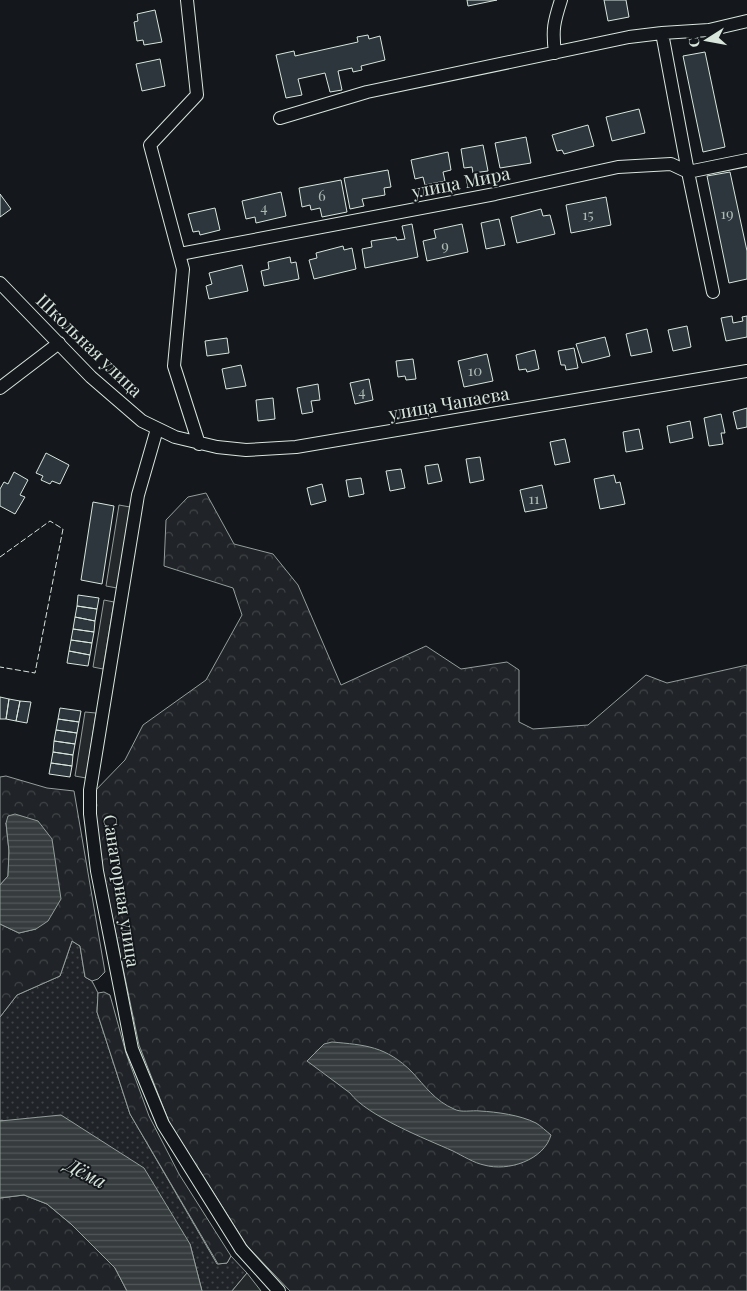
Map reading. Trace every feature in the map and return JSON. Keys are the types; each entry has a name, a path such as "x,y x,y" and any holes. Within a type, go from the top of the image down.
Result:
{"street":[{"path":"187,0 197,95 150,146 184,269 174,366 199,444"},
{"path":"555,53 552,34 554,20 561,0"},
{"path":"280,118 367,92 629,37 709,30 746,24"},
{"path":"662,33 713,292"},
{"name":"улица Мира","path":"180,254 495,194 618,167 671,164 688,172 747,160"},
{"name":"Школьная улица","path":"0,283 115,400 142,421 157,429"},
{"path":"0,388 59,343"},
{"name":"улица Чапаева","path":"157,429 199,444 246,450 296,447 747,371"},
{"name":"Санаторная улица","path":"157,429 138,495 90,790 90,814 96,871 132,1049 162,1124 241,1249 279,1291"}],"green space":[{"path":"206,493 234,544 273,554 298,585 341,685 426,646 461,669 507,662 519,670 519,722 533,729 588,725 646,675 667,683 747,665 747,1291 290,1291 247,1246 169,1122 139,1045 103,872 92,794 125,760 143,725 206,680 242,615 233,588 164,566 166,520 188,497"},
{"path":"6,776 47,788 74,791 105,972 98,979 92,981 85,977 80,946 72,941 60,976 17,995 0,1017 0,924 19,933 36,929 6,823 9,851 8,876 0,885 0,777"},
{"path":"72,941 80,946 85,977 92,981 98,993 97,1012 130,1114 217,1264 227,1263 231,1256 247,1273 232,1291 202,1291 190,1244 2,1120 0,1121 0,1017 17,995 60,976"},
{"path":"104,992 110,995 126,1053 149,1116 179,1174 231,1256 227,1263 218,1264 130,1114 97,1012 98,993"},
{"path":"24,1195 47,1204 71,1224 115,1268 127,1291 0,1291 0,1198"}],"shaded area":[{"path":"119,505 130,507 117,588 106,586"},
{"path":"104,600 114,602 103,669 93,667"},
{"path":"85,712 96,713 86,778 75,776"},
{"path":"247,1273 261,1291 232,1291"}],"water":[{"path":"15,814 38,821 52,839 61,899 48,921 36,929 19,933 0,924 0,885 8,876 9,851 6,823 8,816"},
{"path":"332,1042 355,1044 384,1052 402,1063 447,1106 457,1110 501,1113 536,1123 551,1135 547,1144 533,1157 514,1165 493,1167 476,1163 369,1110 350,1093 307,1061 324,1044"},
{"name":"Дёма","path":"61,1115 144,1168 190,1244 202,1291 127,1291 115,1268 71,1224 47,1204 24,1195 0,1198 0,1121"}],"building":[{"path":"467,0 497,0 468,6"},
{"path":"604,0 626,0 629,17 608,21"},
{"path":"155,10 162,42 144,45 143,40 137,41 134,22 138,21 137,14"},
{"path":"368,35 369,39 380,36 385,60 361,66 362,70 353,72 352,68 338,71 342,90 330,92 325,73 298,79 302,95 286,98 276,55 294,51 295,56 358,42 357,37"},
{"path":"705,52 725,147 703,152 683,56"},
{"path":"160,59 165,86 142,91 136,64"},
{"path":"639,109 645,133 612,141 606,117"},
{"path":"588,125 594,146 564,154 562,150 557,151 552,135"},
{"path":"526,137 531,163 500,168 495,143"},
{"path":"483,145 488,171 473,173 472,167 464,168 461,149"},
{"path":"448,152 451,170 443,172 445,181 425,185 423,177 415,179 411,160"},
{"path":"388,170 391,187 384,188 385,195 362,199 364,206 350,209 344,178"},
{"path":"730,172 747,251 747,279 729,283 707,176"},
{"path":"341,180 347,212 322,217 320,208 311,210 310,205 302,207 299,188"},
{"path":"281,192 286,216 256,223 255,217 246,219 242,201"},
{"path":"0,194 11,209 0,217"},
{"path":"606,197 611,225 571,233 566,205"},
{"path":"215,208 220,230 200,235 199,231 193,232 188,214"},
{"path":"541,209 543,216 550,215 555,234 517,243 511,217"},
{"path":"499,219 505,245 486,249 481,223"},
{"path":"412,224 418,257 365,268 362,249 372,247 371,241 396,237 397,240 405,239 402,226"},
{"path":"462,224 468,252 427,261 423,241 436,238 434,230"},
{"path":"343,246 344,250 352,248 356,269 314,279 309,260 317,258 316,253"},
{"path":"290,257 291,263 296,262 299,279 264,286 261,271 269,269 268,262"},
{"path":"242,265 248,291 209,299 206,286 212,284 209,273"},
{"path":"732,316 733,323 743,321 742,317 747,316 747,337 726,341 721,318"},
{"path":"687,326 691,347 673,351 668,330"},
{"path":"647,329 652,352 631,356 626,334"},
{"path":"605,337 610,356 582,363 576,344"},
{"path":"227,338 229,353 207,356 205,341"},
{"path":"574,348 578,368 566,370 565,365 561,365 558,351"},
{"path":"535,350 539,369 527,372 526,369 519,370 516,355"},
{"path":"487,354 493,381 464,387 458,361"},
{"path":"413,359 416,379 406,380 405,376 398,377 396,361"},
{"path":"241,365 246,386 226,389 222,369"},
{"path":"369,379 373,400 355,404 350,383"},
{"path":"318,384 320,400 311,401 313,412 302,414 297,388"},
{"path":"273,398 275,419 258,421 256,400"},
{"path":"747,408 747,427 737,429 733,412"},
{"path":"721,414 725,433 721,433 723,444 709,446 704,418"},
{"path":"690,421 693,438 670,443 667,426"},
{"path":"639,429 643,449 626,452 623,432"},
{"path":"565,439 570,462 555,465 550,442"},
{"path":"46,453 69,465 60,484 52,481 50,484 41,480 43,476 36,473"},
{"path":"480,457 484,480 470,483 466,459"},
{"path":"438,464 442,481 428,484 425,466"},
{"path":"401,469 405,488 390,491 386,471"},
{"path":"14,472 28,480 20,495 25,497 15,514 0,506 0,489 4,482 8,484"},
{"path":"614,475 616,483 620,482 625,504 600,509 594,479"},
{"path":"361,478 364,494 349,497 346,480"},
{"path":"322,484 326,501 311,505 307,488"},
{"path":"542,485 547,508 525,512 520,490"},
{"path":"93,502 114,506 102,584 81,580"},
{"path":"78,595 99,598 97,609 77,606"},
{"path":"77,606 97,609 95,621 75,617"},
{"path":"75,617 95,621 94,632 73,629"},
{"path":"73,629 94,632 92,643 71,640"},
{"path":"71,640 92,643 90,655 69,651"},
{"path":"69,651 90,655 88,666 67,663"},
{"path":"0,697 9,699 6,719 0,719"},
{"path":"9,699 20,701 16,721 6,719"},
{"path":"20,701 31,702 27,723 16,721"},
{"path":"60,708 81,711 79,722 58,719"},
{"path":"58,719 79,722 77,733 56,730"},
{"path":"56,730 77,733 75,744 54,741"},
{"path":"54,741 75,744 73,755 53,752"},
{"path":"53,752 73,755 72,766 51,763"},
{"path":"51,763 72,766 70,777 49,774"}],"fence":[{"path":"0,557 50,521 63,529 35,673 0,667"}]}
